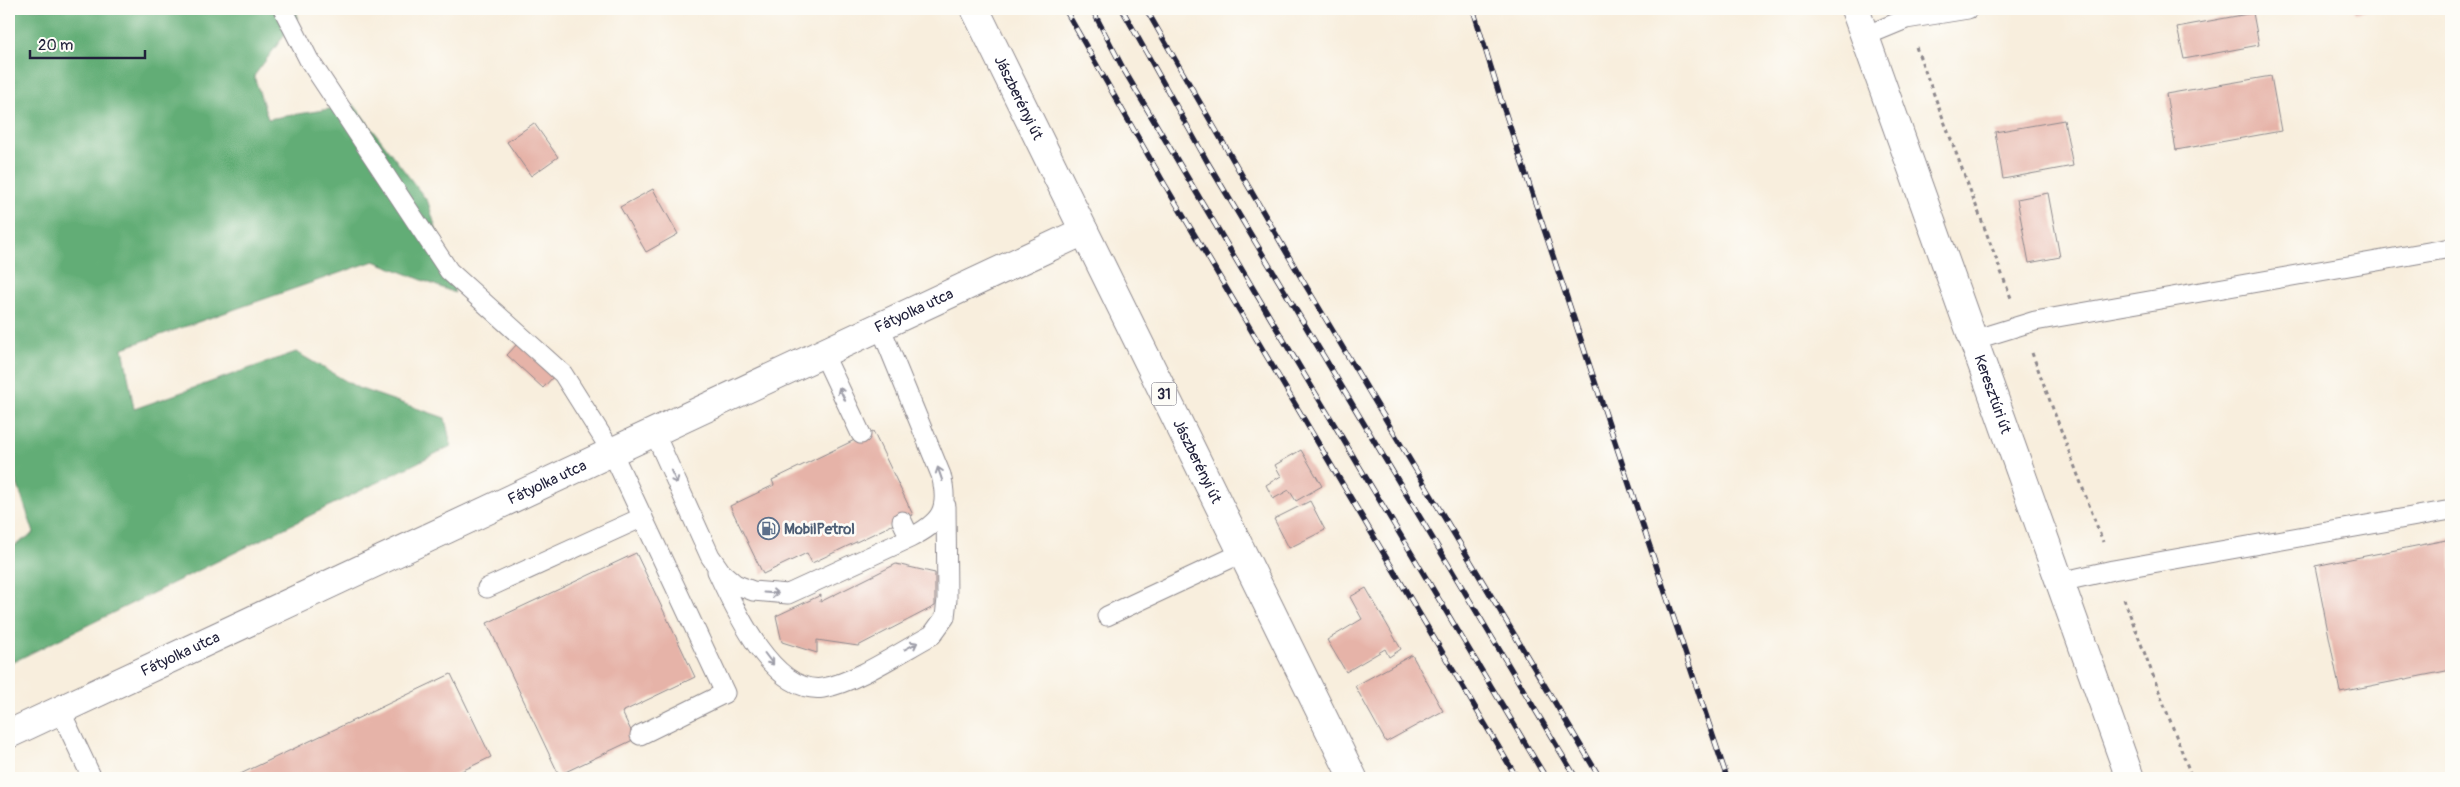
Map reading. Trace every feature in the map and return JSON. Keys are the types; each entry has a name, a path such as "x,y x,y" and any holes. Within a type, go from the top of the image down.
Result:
{"main road":[{"name":"Jászberényi út","path":"975,9 1353,778"},
{"name":"Keresztúri út","path":"1855,9 2130,778"},
{"name":"Fátyolka utca","path":"9,734 1084,231"}],"lane":[{"path":"283,9 309,60 449,271 564,374 612,452 725,693 640,735"},
{"path":"1865,36 1906,20 1968,9"},
{"path":"1973,340 2021,325 2451,248"},
{"path":"654,432 738,617 776,669 792,682 807,687 822,688 847,680 932,635 945,617 947,599 946,499 941,474 880,326"},
{"path":"824,353 861,434"},
{"path":"710,556 721,572 735,584 753,591 788,594 930,528 937,520 946,499"},
{"path":"2060,582 2113,570 2451,510"},
{"path":"487,588 643,517"},
{"path":"902,521 910,538"},
{"path":"1107,616 1242,553"},
{"path":"60,710 92,778"}],"path":[{"path":"1906,20 2192,778"}],"green space":[{"path":"9,9 296,9 298,17 254,76 268,119 354,105 428,202 455,293 374,261 123,348 134,409 296,352 358,388 445,418 451,446 9,664 9,549 34,533 16,480 9,480"}],"building":[{"path":"2354,9 2370,9 2370,10 2355,13"},
{"path":"2253,13 2259,45 2184,59 2177,27"},
{"path":"2271,76 2281,131 2176,150 2166,94"},
{"path":"2064,120 2073,166 2003,179 1995,132"},
{"path":"534,123 558,157 531,176 507,142"},
{"path":"653,189 678,234 646,252 620,207"},
{"path":"2048,193 2060,257 2029,263 2017,199"},
{"path":"518,343 554,376 543,388 507,355"},
{"path":"873,431 913,515 812,563 807,553 763,574 730,506 774,485 772,480"},
{"path":"1301,450 1322,486 1296,501 1289,490 1273,499 1266,485 1281,476 1275,465"},
{"path":"1310,501 1325,530 1289,548 1274,519"},
{"path":"2451,539 2451,670 2340,692 2315,566"},
{"path":"636,553 695,677 622,712 635,739 559,775 487,623"},
{"path":"896,564 935,573 935,606 858,646 817,640 817,653 782,642 776,616 821,595 820,602"},
{"path":"1366,588 1401,649 1389,657 1385,649 1346,672 1327,640 1362,619 1350,597"},
{"path":"1412,655 1443,711 1386,742 1355,686"},
{"path":"451,674 491,757 447,778 232,778"}],"railway":[{"path":"1065,9 1165,185 1517,778"},
{"path":"1092,9 1124,70 1271,319 1546,778"},
{"path":"1122,9 1208,163 1576,778"},
{"path":"1146,9 1303,281 1600,778"},
{"path":"1473,9 1501,100 1727,778"}],"place":[{"name":"MobilPetrol","path":"768,529"}]}
